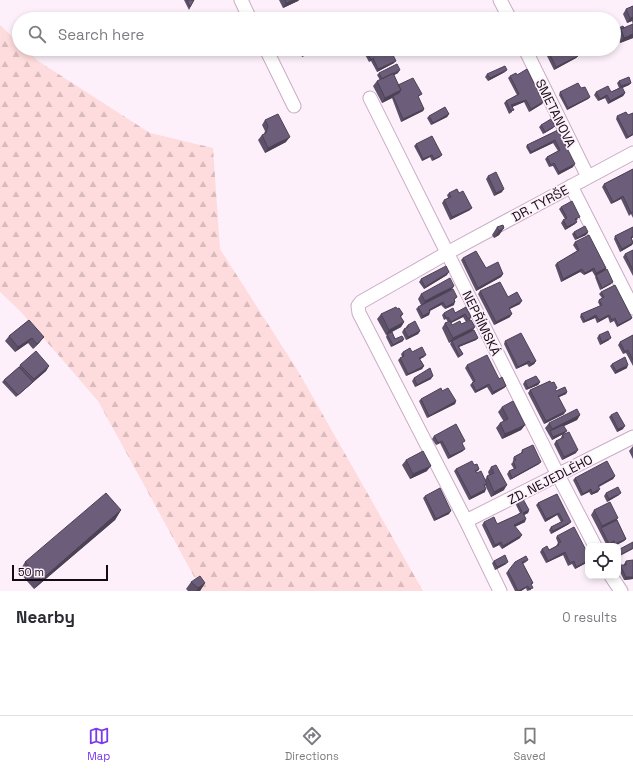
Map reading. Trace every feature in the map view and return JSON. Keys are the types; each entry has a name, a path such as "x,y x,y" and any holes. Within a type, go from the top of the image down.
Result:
{"street":[{"path":"241,0 247,12"},
{"path":"500,0 506,12"},
{"path":"269,56 294,106"},
{"name":"SMETANOVA","path":"528,56 588,177"},
{"name":"NEPŘÍMSKÁ","path":"370,98 593,543"},
{"name":"DR. TYRŠE","path":"466,521 357,309 361,302 447,252 633,153"},
{"path":"571,186 633,308"},
{"name":"ZD. NEJEDLÉHO","path":"466,521 633,438"},
{"path":"466,521 500,591"},
{"path":"613,579 621,591"}],"green space":[{"path":"0,25 12,36 12,56 33,56 38,61 150,133 213,148 220,249 298,371 423,591 202,591 98,401 21,312 0,292"}],"building":[{"path":"187,0 194,0 190,7"},
{"path":"285,0 294,0 286,3"},
{"path":"633,6 633,17 630,18 626,9"},
{"path":"633,24 633,34 624,38 621,29"},
{"path":"369,56 394,56 396,61 378,69 373,58 371,60"},
{"path":"550,56 578,56 556,67"},
{"path":"397,64 400,70 382,79 379,73"},
{"path":"505,66 507,70 490,78 487,74"},
{"path":"527,69 543,102 531,109 526,100 511,105 514,110 511,111 506,101 519,94 510,76 516,73 517,75"},
{"path":"393,73 401,90 385,98 377,81"},
{"path":"629,77 631,83 621,86 619,81"},
{"path":"413,78 422,94 418,96 424,109 403,119 393,96 401,90 398,85"},
{"path":"578,83 581,88 585,87 590,97 568,108 560,92"},
{"path":"608,86 611,92 622,87 625,93 610,101 607,95 600,99 596,92"},
{"path":"445,107 449,114 433,123 429,116"},
{"path":"626,112 628,115 633,113 633,134 628,137 617,116"},
{"path":"278,114 290,137 268,148 262,135 266,133 268,126 265,120"},
{"path":"551,119 555,126 545,132 541,125"},
{"path":"558,130 575,164 559,172 554,163 551,165 547,157 560,150 555,140 531,152 527,145"},
{"path":"432,136 442,155 434,159 432,155 423,159 416,144"},
{"path":"633,169 633,212 631,213 623,196 613,202 604,184"},
{"path":"496,172 504,189 496,193 488,176"},
{"path":"457,189 459,193 463,191 472,208 452,217 444,200 451,197 449,193"},
{"path":"572,201 580,217 575,219 577,222 567,227 563,220 567,218 561,207"},
{"path":"503,225 504,228 499,231 497,227"},
{"path":"585,226 588,232 577,238 574,232"},
{"path":"633,227 633,236 631,237 633,243 622,249 615,236"},
{"path":"589,235 606,268 596,273 594,268 585,273 582,269 563,279 557,263 579,250 575,242"},
{"path":"633,250 633,270 625,254"},
{"path":"476,251 486,268 498,262 503,274 478,288 463,258"},
{"path":"446,266 449,272 425,287 421,279"},
{"path":"607,269 613,282 602,288 596,275"},
{"path":"450,278 454,286 425,301 421,294"},
{"path":"500,282 508,297 517,292 522,301 509,308 512,314 496,322 480,291"},
{"path":"615,285 632,318 618,325 615,318 612,320 609,315 599,320 596,315 585,321 581,314 602,305 599,300 604,297 601,292"},
{"path":"453,289 457,297 454,299 455,302 446,307 443,302 429,310 430,312 423,316 418,307"},
{"path":"396,307 397,309 399,308 403,314 400,316 404,322 389,330 381,314"},
{"path":"466,307 471,317 468,319 465,314 451,322 448,317 446,318 444,313 453,308 455,313"},
{"path":"29,320 44,337 37,344 32,338 18,347 9,336"},
{"path":"471,320 475,327 453,338 445,323 450,321 452,325 460,321 461,324"},
{"path":"415,321 420,331 408,337 404,329"},
{"path":"474,330 478,338 458,346 463,354 459,356 452,341"},
{"path":"608,331 611,338 602,342 599,335"},
{"path":"392,332 395,339 402,336 404,339 393,345 387,334"},
{"path":"521,333 536,361 531,364 529,361 518,367 505,341"},
{"path":"633,335 633,360 628,350 625,352 620,342"},
{"path":"422,347 426,355 419,358 424,366 408,374 400,358 404,356 403,352 410,348 412,352"},
{"path":"36,351 49,366 34,379 20,365"},
{"path":"487,355 499,379 502,377 506,386 493,392 489,384 476,391 472,383 475,381 467,365"},
{"path":"625,357 628,365 616,371 612,364"},
{"path":"19,367 33,382 18,395 4,380"},
{"path":"430,368 433,376 417,385 414,378"},
{"path":"536,376 540,382 528,388 525,381"},
{"path":"550,381 551,383 554,382 557,388 555,389 556,391 565,387 567,392 558,396 566,411 546,421 530,390"},
{"path":"441,388 442,391 448,388 456,401 429,416 421,399"},
{"path":"513,401 525,425 505,434 500,423 508,419 502,407"},
{"path":"577,409 580,415 552,429 549,423"},
{"path":"617,412 625,426 618,429 611,415"},
{"path":"456,424 465,441 462,443 465,449 450,456 442,441 438,443 434,436"},
{"path":"563,425 567,431 553,437 550,431"},
{"path":"569,432 578,450 564,457 556,441 564,437 562,435"},
{"path":"533,445 541,462 512,478 509,471 516,468 513,461 516,460 514,457 523,452 522,450"},
{"path":"423,451 431,466 413,474 406,460"},
{"path":"472,461 474,465 477,464 479,469 475,471 477,473 481,471 487,484 484,485 486,489 471,497 456,469"},
{"path":"607,461 615,476 598,486 600,489 592,493 591,489 583,494 575,478"},
{"path":"496,465 507,485 494,492 487,476 494,473 491,467"},
{"path":"618,487 621,493 609,499 606,493"},
{"path":"440,488 451,511 436,519 425,496"},
{"path":"106,493 121,510 41,580 25,562"},
{"path":"557,494 571,522 553,531 551,527 563,521 559,513 546,519 538,503"},
{"path":"523,499 529,510 523,513 526,519 514,525 522,535 503,546 501,542 495,545 484,522 494,517 497,524 517,515 522,512 517,502"},
{"path":"610,502 618,518 602,526 594,510"},
{"path":"617,520 626,539 617,543 615,543 614,541 608,543 601,528"},
{"path":"574,527 585,548 585,562 576,567 574,561 570,563 565,552 548,561 542,549 547,546 549,550 559,545 558,543 561,542 557,536"},
{"path":"633,542 633,548 621,554 621,548"},
{"path":"505,555 508,562 497,567 494,561"},
{"path":"526,556 528,560 522,562 533,583 531,584 533,588 529,589 528,586 518,591 508,571 515,562"},
{"path":"633,560 633,577 626,577 621,567 621,565 626,565 626,561"},
{"path":"200,576 205,583 198,588 191,582"}]}
